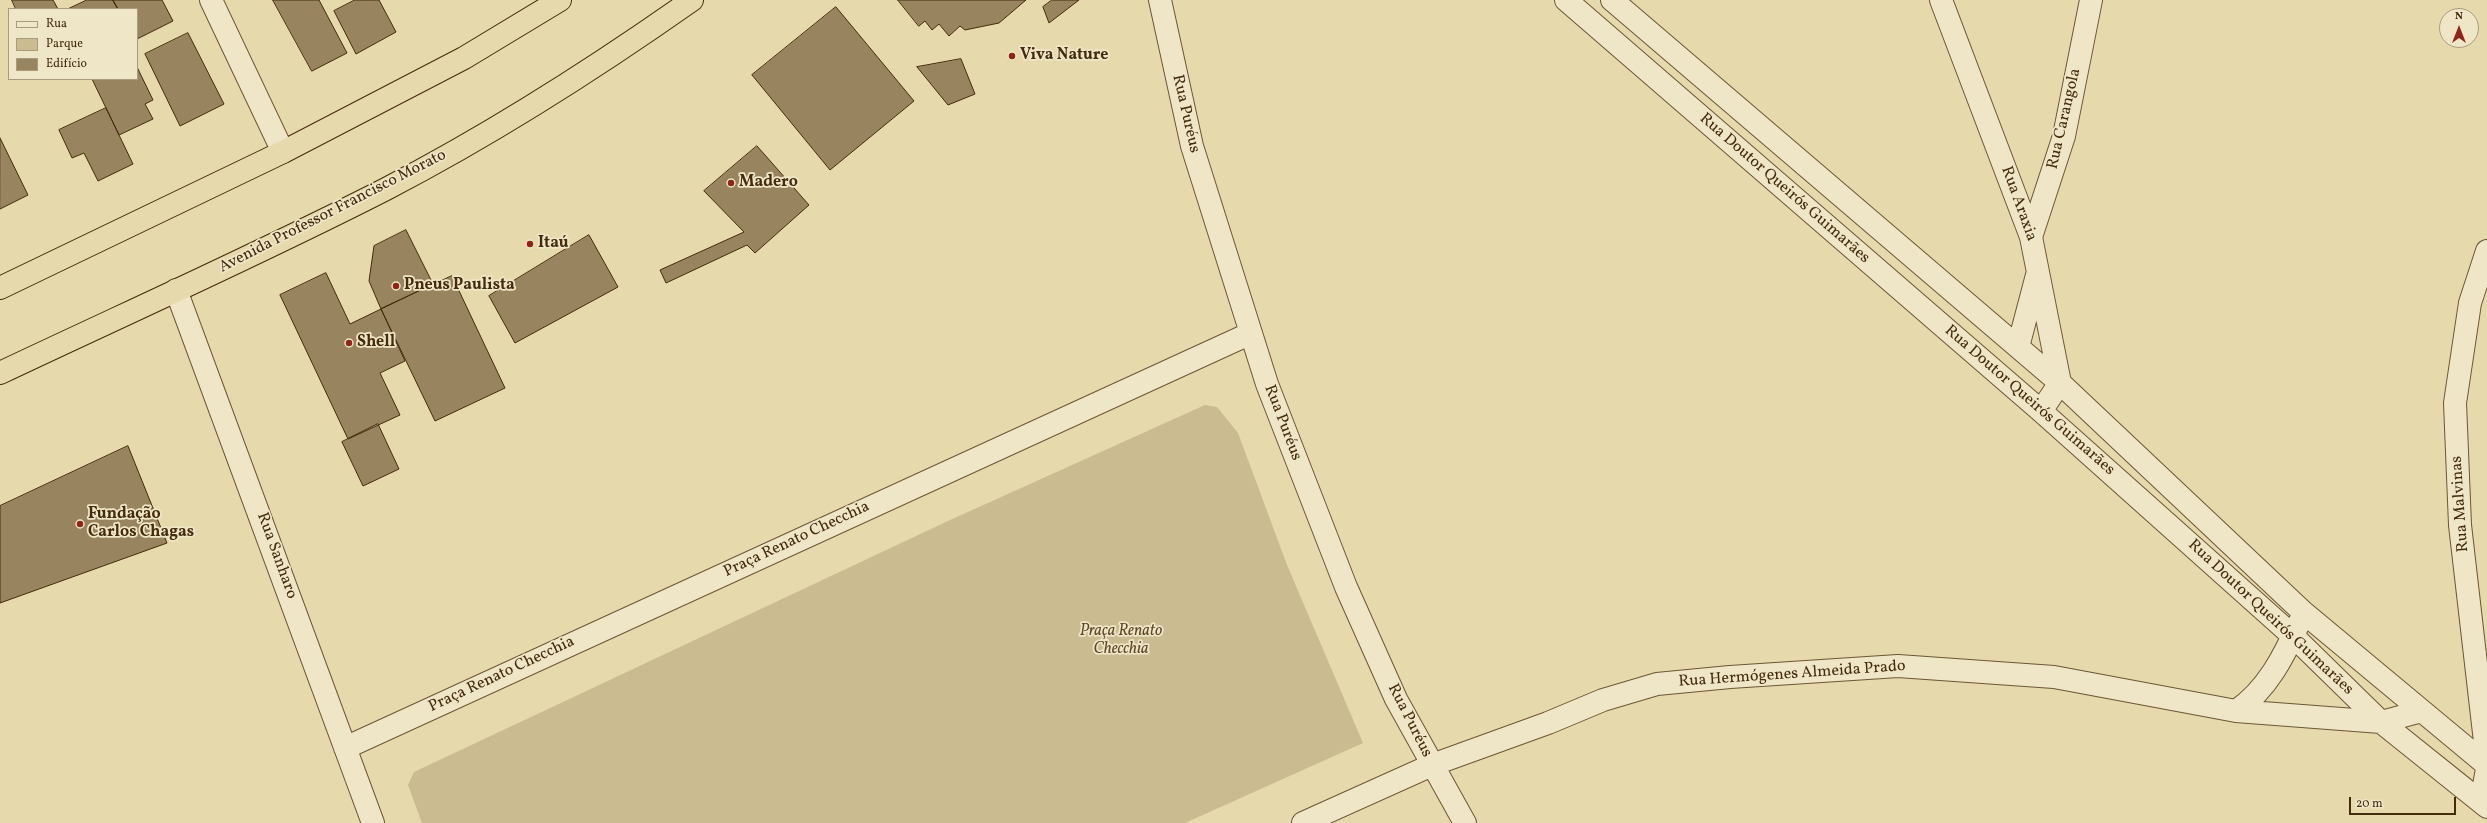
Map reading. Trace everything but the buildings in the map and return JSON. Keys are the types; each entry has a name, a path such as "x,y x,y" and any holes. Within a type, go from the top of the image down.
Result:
{"highway":[{"path":"0,288 283,152 464,58 560,0"},
{"name":"Avenida Professor Francisco Morato","path":"0,373 176,290 399,181 539,101 633,42 692,0"}],"street":[{"path":"211,0 283,152"},
{"name":"Rua Puréus","path":"1160,0 1192,146 1249,334 1346,587 1396,699 1465,823"},
{"name":"Rua Doutor Queirós Guimarães","path":"1566,0 2041,411 2293,636 2381,722 2484,805"},
{"name":"Rua Doutor Queirós Guimarães","path":"1612,0 2060,383 2303,612 2487,765"},
{"name":"Rua Araxia","path":"1941,0 2031,237 2060,383"},
{"name":"Rua Carangola","path":"2031,237 2064,136 2091,0"},
{"name":"Rua Malvinas","path":"2487,250 2470,303 2455,403 2460,525 2487,759"},
{"path":"2018,347 2038,270"},
{"name":"Rua Sanharo","path":"176,290 373,823"},
{"name":"Praça Renato Checchia","path":"345,748 1249,334"},
{"path":"2041,411 2060,383"},
{"path":"2236,710 2251,701 2264,686 2293,636 2303,612"},
{"name":"Rua Hermógenes Almeida Prado","path":"1432,765 1548,723 1603,700 1657,684 1806,671 1898,666 2054,677 2236,710 2381,722 2422,710"},
{"path":"1303,823 1432,765"},
{"path":"2484,805 2487,769"}],"green space":[{"name":"Praça Renato Checchia","path":"1205,405 1217,407 1238,433 1287,565 1363,743 1185,823 422,823 408,785 414,772 948,521"}],"place":[{"name":"Viva Nature","path":"1012,56"},
{"name":"Madero","path":"731,183"},
{"name":"Itaú","path":"530,244"},
{"name":"Pneus Paulista","path":"396,286"},
{"name":"Shell","path":"349,343"},
{"name":"Fundação Carlos Chagas","path":"80,524"}]}
